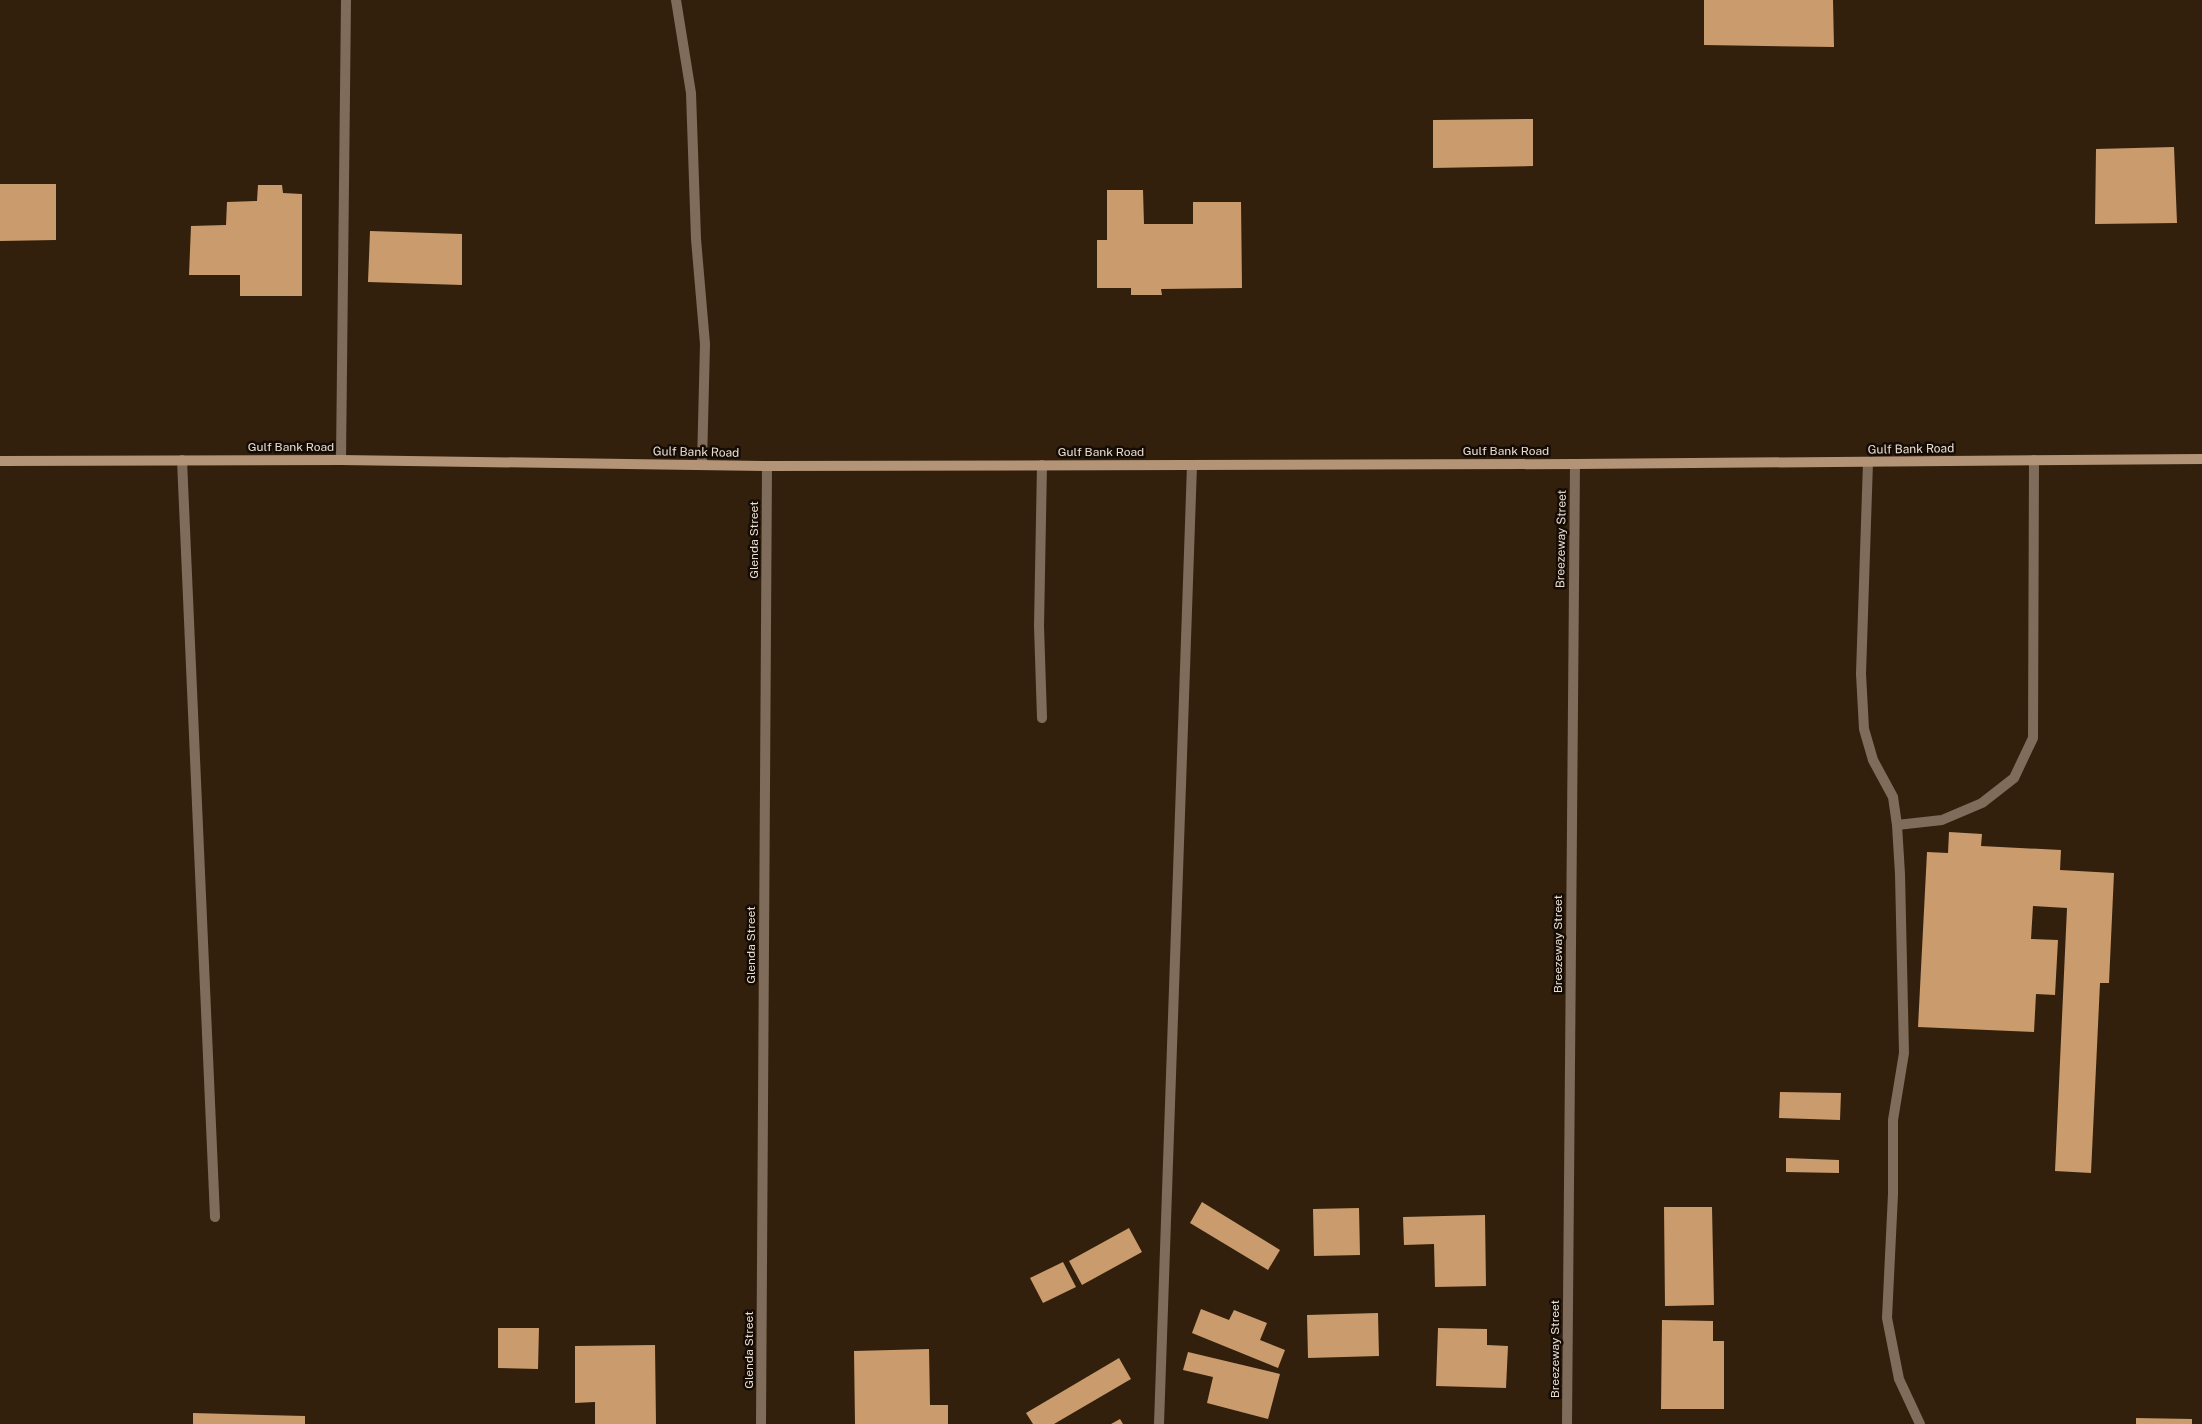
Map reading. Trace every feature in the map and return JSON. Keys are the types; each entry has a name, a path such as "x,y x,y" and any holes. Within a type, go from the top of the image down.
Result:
{"main road":[{"name":"Gulf Bank Road","path":"0,461 341,460 767,466 1575,464 2202,459"}],"street":[{"path":"341,460 346,0"},
{"path":"676,0 691,93 696,239 705,344 702,464"},
{"path":"182,460 215,1217"},
{"path":"1897,825 1942,820 1982,802 2014,778 2033,738 2034,460"},
{"path":"1868,462 1861,674 1864,729 1873,760 1893,797 1897,825 1900,874 1904,1054 1893,1120 1893,1194 1887,1318 1899,1378 1920,1424"},
{"name":"Breezeway Street","path":"1567,1424 1575,464"},
{"path":"1042,465 1039,626 1042,718"},
{"path":"1159,1424 1192,465"},
{"name":"Glenda Street","path":"761,1424 767,466"}],"building":[{"path":"1704,0 1833,0 1834,47 1704,45"},
{"path":"1533,119 1533,166 1433,168 1433,120"},
{"path":"2174,147 2177,223 2095,224 2096,149"},
{"path":"0,184 56,184 56,240 0,241"},
{"path":"258,185 282,185 283,193 302,194 302,296 240,296 240,275 189,275 191,226 226,225 227,202 257,201"},
{"path":"1107,190 1143,190 1144,224 1193,224 1193,202 1241,202 1242,288 1161,289 1162,295 1131,295 1131,288 1097,288 1097,240 1107,240"},
{"path":"370,231 462,234 462,285 368,282"},
{"path":"1949,832 1982,834 1981,846 2061,850 2060,870 2114,873 2109,983 2100,983 2091,1173 2055,1171 2067,908 2033,906 2031,939 2058,940 2055,995 2036,994 2034,1032 1918,1027 1927,852 1948,853"},
{"path":"1780,1092 1841,1093 1840,1120 1779,1118"},
{"path":"1786,1158 1839,1160 1839,1173 1786,1172"},
{"path":"1202,1202 1280,1250 1268,1270 1190,1223"},
{"path":"1664,1207 1712,1207 1714,1305 1665,1306"},
{"path":"1359,1208 1360,1255 1314,1256 1313,1209"},
{"path":"1485,1215 1486,1286 1435,1287 1434,1244 1404,1245 1403,1217"},
{"path":"1129,1228 1142,1252 1082,1285 1069,1261"},
{"path":"1063,1262 1076,1287 1043,1303 1030,1278"},
{"path":"1201,1309 1229,1320 1234,1310 1267,1323 1260,1340 1285,1350 1278,1368 1192,1333"},
{"path":"1378,1313 1379,1356 1308,1358 1307,1315"},
{"path":"1662,1320 1713,1321 1713,1341 1724,1341 1724,1409 1661,1409"},
{"path":"498,1328 539,1328 538,1369 498,1368"},
{"path":"1438,1328 1487,1329 1487,1345 1508,1346 1506,1388 1436,1386"},
{"path":"655,1345 656,1424 595,1424 595,1402 575,1403 575,1346"},
{"path":"929,1349 930,1405 948,1405 948,1424 855,1424 854,1351"},
{"path":"1188,1352 1280,1374 1268,1419 1207,1403 1213,1377 1183,1370"},
{"path":"1119,1358 1131,1379 1054,1424 1033,1424 1026,1413"},
{"path":"193,1413 305,1416 305,1424 193,1424"},
{"path":"2136,1418 2192,1419 2192,1424 2136,1424"},
{"path":"1120,1419 1123,1424 1111,1424"}]}
